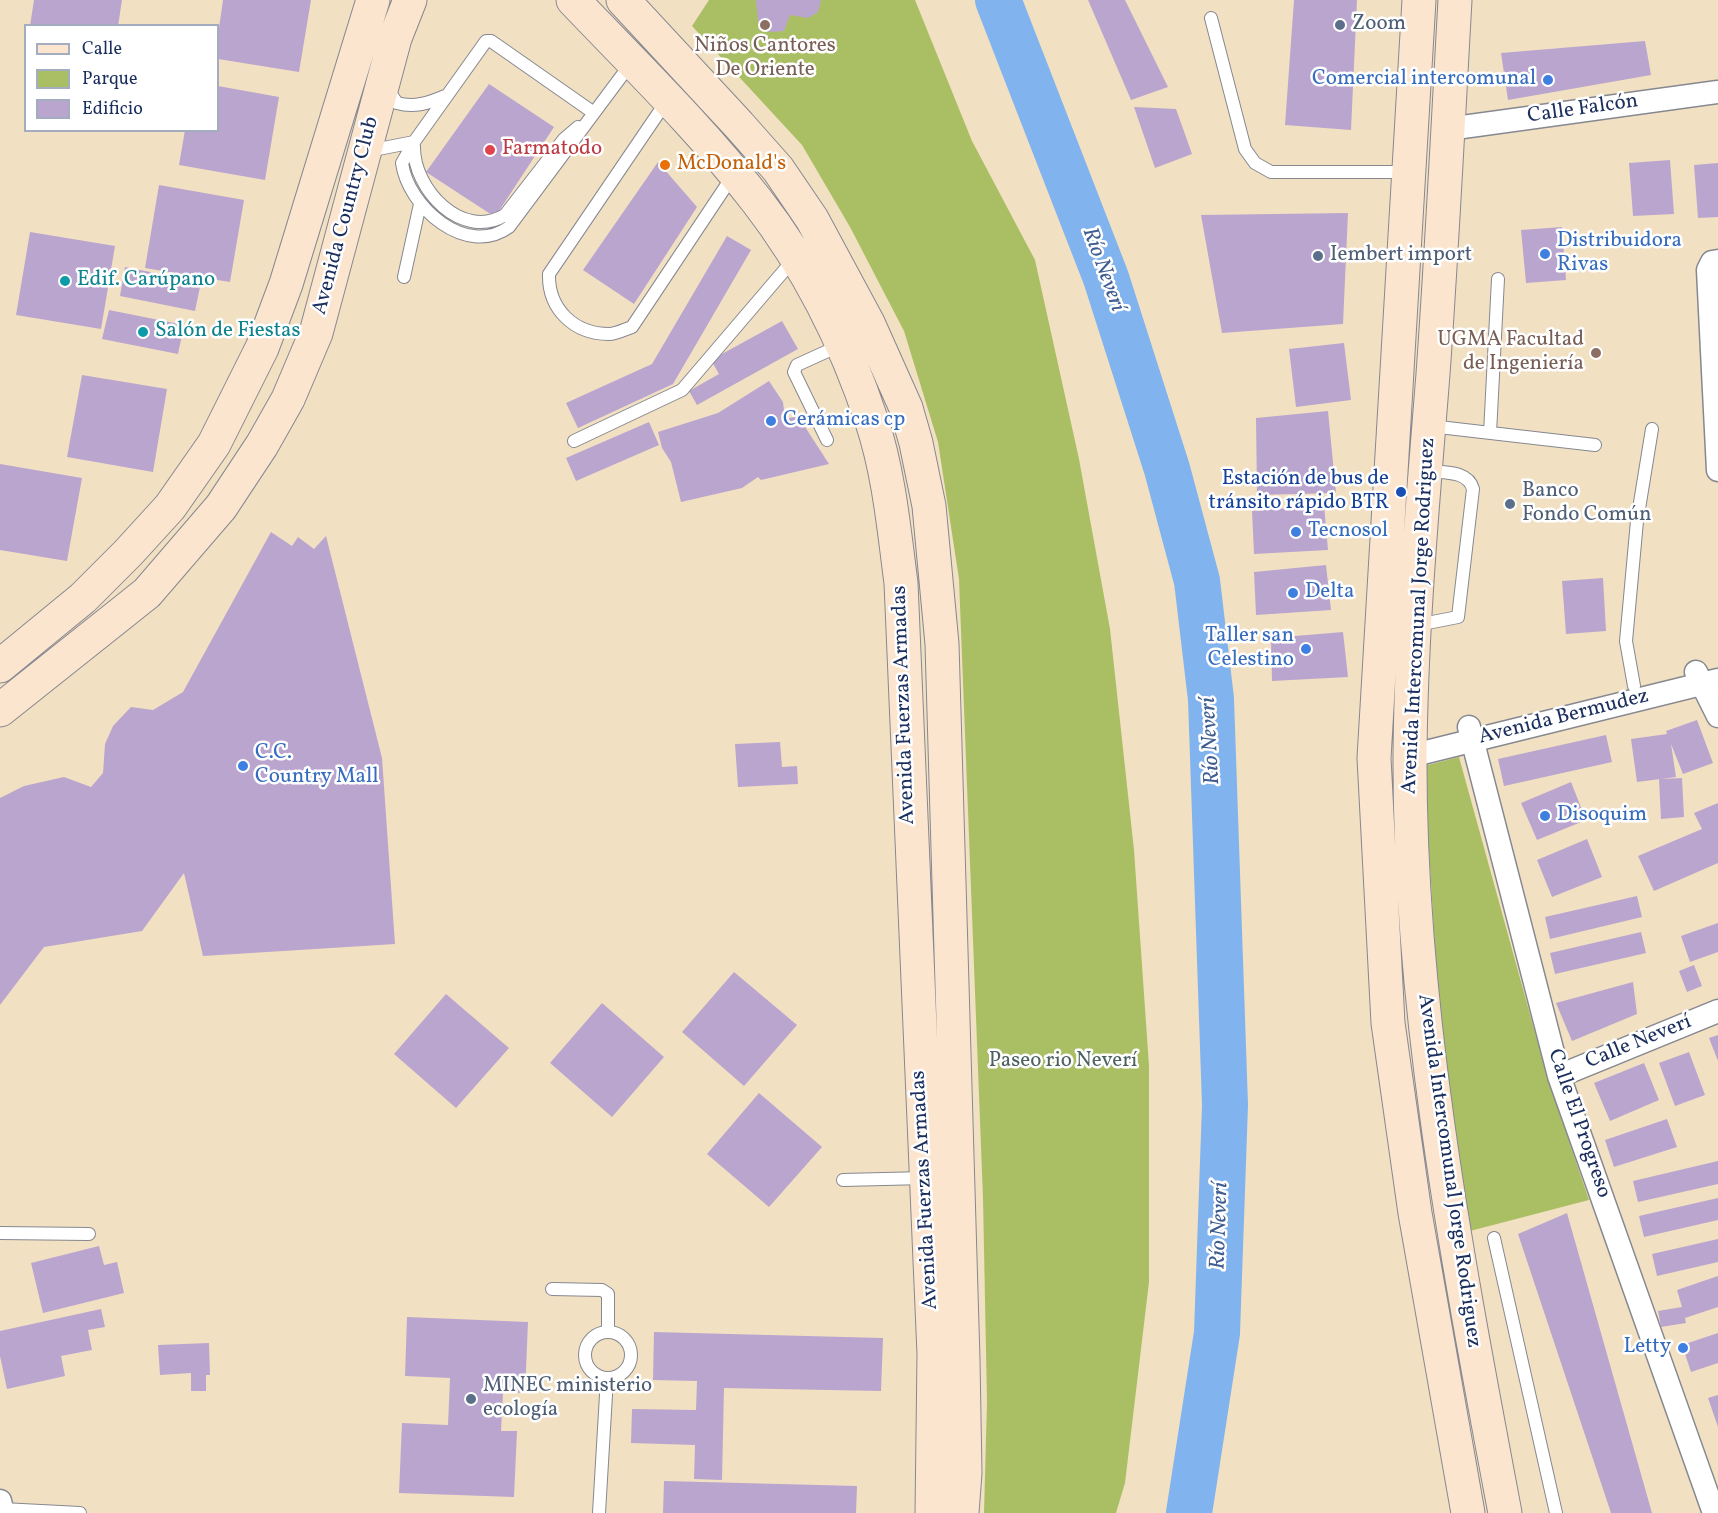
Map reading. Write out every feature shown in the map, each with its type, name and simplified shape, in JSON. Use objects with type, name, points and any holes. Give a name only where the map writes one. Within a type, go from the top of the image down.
[{"type":"street","name":"Avenida Country Club","points":[[0,666],[83,598],[128,553],[170,507],[214,444],[262,348],[286,284],[373,0]]},
{"type":"street","name":"Avenida Country Club","points":[[0,710],[147,593],[221,507],[262,445],[288,399],[316,333],[394,38],[410,0]]},
{"type":"street","name":"Avenida Fuerzas Armadas","points":[[573,0],[669,98],[758,202],[807,275],[842,344],[873,423],[892,509],[901,583],[934,1354],[932,1513]]},
{"type":"street","name":"Avenida Fuerzas Armadas","points":[[623,0],[739,124],[778,169],[806,211],[868,323],[906,408],[916,443],[934,547],[942,644],[963,1360],[965,1473],[962,1513]]},
{"type":"street","name":"Avenida Intercomunal Jorge Rodriguez","points":[[1419,0],[1374,758],[1388,1023],[1401,1125],[1434,1332],[1468,1513]]},
{"type":"street","name":"Avenida Intercomunal Jorge Rodriguez","points":[[1455,0],[1415,625],[1410,749],[1418,940],[1427,1044],[1467,1308],[1505,1513]]},
{"type":"street","name":"Calle Falcón","points":[[1448,129],[1718,92]]},
{"type":"street","points":[[1718,261],[1712,262],[1708,270],[1715,371],[1718,470]]},
{"type":"street","points":[[1709,675],[1718,716]]},
{"type":"street","name":"Avenida Bermudez","points":[[1471,734],[1634,686],[1709,675]]},
{"type":"street","name":"Avenida Bermudez","points":[[1410,749],[1709,675]]},
{"type":"street","name":"Calle El Progreso","points":[[1471,734],[1559,1076],[1715,1511]]},
{"type":"street","name":"Calle Neverí","points":[[1559,1076],[1718,1011]]},
{"type":"lane","points":[[1211,18],[1245,149],[1255,163],[1271,172],[1409,172]]},
{"type":"lane","points":[[594,113],[491,41],[483,44],[414,142],[402,163],[406,182],[420,204],[453,230],[479,236],[499,233],[509,227],[633,61]]},
{"type":"lane","points":[[385,72],[387,87],[397,103],[406,106],[422,104],[446,96]]},
{"type":"lane","points":[[669,98],[549,274],[548,292],[562,315],[587,330],[595,332],[611,334],[632,327],[734,174]]},
{"type":"lane","points":[[414,142],[413,162],[419,177],[433,198],[442,206],[468,219],[482,223],[494,222],[505,215],[564,139],[594,113]]},
{"type":"lane","points":[[364,152],[414,142]]},
{"type":"lane","points":[[404,277],[420,204]]},
{"type":"lane","points":[[574,441],[682,390],[795,258]]},
{"type":"lane","points":[[1490,433],[1498,279]]},
{"type":"lane","points":[[827,440],[794,372],[797,365],[842,344]]},
{"type":"lane","points":[[1429,426],[1595,445]]},
{"type":"lane","points":[[1634,686],[1626,641],[1637,521],[1652,429]]},
{"type":"lane","points":[[1415,625],[1458,617],[1473,489],[1471,482],[1464,476],[1425,471]]},
{"type":"lane","points":[[843,1180],[925,1178]]},
{"type":"lane","points":[[0,1233],[89,1234]]},
{"type":"lane","points":[[1494,1238],[1556,1513]]},
{"type":"lane","points":[[552,1288],[602,1290],[608,1294],[608,1332]]},
{"type":"lane","points":[[608,1332],[616,1333],[627,1342],[631,1356],[626,1370],[621,1375],[607,1378],[590,1370],[585,1351],[596,1335],[608,1332]]},
{"type":"lane","points":[[598,1513],[607,1378]]},
{"type":"lane","points":[[1,1508],[80,1513]]},
{"type":"green space","name":"Paseo rio Neverí","points":[[709,0],[915,0],[972,141],[1035,260],[1079,459],[1110,629],[1134,850],[1149,1066],[1149,1282],[1125,1483],[1116,1513],[984,1513],[987,1402],[983,1198],[959,579],[938,442],[904,331],[850,227],[802,145],[692,26]]},
{"type":"green space","points":[[1459,757],[1547,1076],[1589,1200],[1470,1231],[1440,1032],[1424,766]]},
{"type":"building","points":[[34,0],[122,0],[118,24],[30,24]]},
{"type":"building","points":[[223,0],[311,0],[299,72],[219,59],[219,28]]},
{"type":"building","name":"Niños Cantores De Oriente","points":[[756,0],[821,0],[818,12],[808,18],[790,15],[784,31],[772,32],[759,30]]},
{"type":"building","points":[[1088,0],[1125,0],[1168,87],[1131,100]]},
{"type":"building","points":[[1294,0],[1357,0],[1351,130],[1285,125]]},
{"type":"building","points":[[1645,41],[1651,75],[1508,100],[1501,53]]},
{"type":"building","name":"Farmatodo","points":[[489,84],[554,127],[495,217],[426,172]]},
{"type":"building","points":[[219,86],[279,97],[265,180],[179,165],[185,132],[219,132]]},
{"type":"building","points":[[1134,107],[1176,109],[1192,154],[1155,168]]},
{"type":"building","points":[[1670,160],[1674,214],[1633,216],[1629,163]]},
{"type":"building","points":[[658,162],[697,207],[634,304],[583,270]]},
{"type":"building","points":[[1718,163],[1718,217],[1698,218],[1694,165]]},
{"type":"building","points":[[159,185],[244,200],[230,282],[145,268]]},
{"type":"building","points":[[1348,213],[1343,324],[1222,333],[1201,215]]},
{"type":"building","points":[[1562,227],[1566,280],[1526,283],[1521,230]]},
{"type":"building","name":"Edif. Carúpano","points":[[30,232],[115,246],[101,329],[16,315]]},
{"type":"building","points":[[727,236],[751,250],[673,384],[578,428],[566,403],[652,364]]},
{"type":"building","name":"Salón de Fiestas","points":[[125,267],[201,282],[195,311],[120,296]]},
{"type":"building","name":"Salón de Fiestas","points":[[109,310],[184,325],[178,354],[102,339]]},
{"type":"building","points":[[782,321],[798,349],[697,405],[689,391],[719,374],[711,360]]},
{"type":"building","points":[[1344,343],[1351,400],[1296,407],[1289,349]]},
{"type":"building","points":[[82,375],[167,389],[153,472],[67,457]]},
{"type":"building","points":[[769,381],[783,402],[785,419],[798,416],[829,464],[761,480],[758,477],[742,488],[681,502],[671,462],[662,448],[658,432],[718,413]]},
{"type":"building","points":[[1328,411],[1336,493],[1257,495],[1256,418]]},
{"type":"building","points":[[649,422],[659,445],[576,481],[566,458]]},
{"type":"building","points":[[0,464],[82,478],[67,561],[0,550]]},
{"type":"building","points":[[1324,505],[1328,550],[1254,554],[1252,511]]},
{"type":"building","name":"C.C. Country Mall","points":[[271,532],[292,546],[298,537],[314,549],[326,536],[382,758],[395,944],[203,956],[184,873],[142,931],[44,947],[0,1005],[0,798],[24,786],[64,777],[91,787],[103,773],[105,744],[113,726],[131,707],[153,710],[183,692]]},
{"type":"building","points":[[1326,565],[1331,610],[1256,615],[1254,572]]},
{"type":"building","points":[[1603,578],[1606,631],[1566,634],[1562,581]]},
{"type":"building","points":[[1343,632],[1348,677],[1272,681],[1271,638]]},
{"type":"building","points":[[1697,720],[1713,763],[1683,774],[1671,744],[1676,777],[1637,782],[1631,739],[1667,734],[1666,731]]},
{"type":"building","points":[[1606,735],[1612,762],[1504,786],[1498,759]]},
{"type":"building","points":[[780,742],[782,767],[797,766],[798,784],[738,787],[735,744]]},
{"type":"building","points":[[1682,778],[1684,817],[1661,819],[1659,779]]},
{"type":"building","points":[[1571,782],[1586,820],[1537,840],[1521,803]]},
{"type":"building","points":[[1718,803],[1718,863],[1654,891],[1638,856],[1702,829],[1694,813]]},
{"type":"building","points":[[1587,839],[1602,877],[1552,897],[1537,860]]},
{"type":"building","points":[[1637,896],[1642,917],[1550,939],[1545,917]]},
{"type":"building","points":[[1718,923],[1718,952],[1690,962],[1681,936]]},
{"type":"building","points":[[1641,932],[1646,953],[1555,974],[1550,953]]},
{"type":"building","points":[[1694,965],[1702,986],[1687,992],[1679,971]]},
{"type":"building","points":[[734,972],[797,1025],[744,1086],[682,1032]]},
{"type":"building","points":[[1633,982],[1637,1014],[1572,1041],[1556,1003]]},
{"type":"building","points":[[446,994],[509,1048],[456,1108],[394,1054]]},
{"type":"building","points":[[602,1003],[664,1057],[612,1117],[550,1063]]},
{"type":"building","points":[[1718,1035],[1718,1061],[1709,1038]]},
{"type":"building","points":[[1689,1052],[1705,1095],[1675,1106],[1659,1063]]},
{"type":"building","points":[[1644,1063],[1659,1100],[1610,1121],[1594,1083]]},
{"type":"building","points":[[759,1093],[822,1147],[769,1207],[707,1154]]},
{"type":"building","points":[[1667,1119],[1677,1147],[1614,1167],[1605,1140]]},
{"type":"building","points":[[1718,1161],[1718,1184],[1638,1202],[1633,1181]]},
{"type":"building","points":[[1718,1198],[1718,1220],[1644,1237],[1639,1216]]},
{"type":"building","points":[[1567,1213],[1652,1513],[1611,1513],[1518,1234]]},
{"type":"building","points":[[1718,1239],[1718,1262],[1657,1276],[1652,1254]]},
{"type":"building","points":[[99,1246],[104,1265],[117,1262],[124,1293],[43,1313],[31,1263]]},
{"type":"building","points":[[1718,1276],[1718,1307],[1685,1318],[1686,1323],[1661,1327],[1658,1311],[1682,1307],[1677,1290]]},
{"type":"building","points":[[101,1309],[105,1327],[88,1330],[92,1350],[61,1356],[65,1376],[7,1389],[0,1356],[0,1331]]},
{"type":"building","points":[[407,1317],[528,1322],[525,1393],[503,1392],[501,1431],[517,1431],[514,1497],[399,1493],[402,1423],[448,1425],[450,1378],[405,1376]]},
{"type":"building","points":[[654,1332],[883,1338],[881,1391],[724,1388],[722,1480],[694,1479],[695,1445],[631,1443],[632,1409],[696,1410],[697,1381],[653,1380]]},
{"type":"building","points":[[1718,1333],[1718,1363],[1691,1372],[1682,1345]]},
{"type":"building","points":[[209,1343],[210,1375],[206,1375],[206,1391],[191,1391],[191,1373],[160,1375],[158,1345]]},
{"type":"building","points":[[1718,1395],[1718,1427],[1708,1398]]},
{"type":"building","points":[[664,1481],[857,1486],[856,1513],[663,1513]]},
{"type":"waterway","name":"Río Neverí","points":[[998,0],[1106,278],[1167,469],[1197,581],[1211,699],[1225,1105],[1217,1333],[1189,1513]]},
{"type":"place","name":"Niños Cantores De Oriente","points":[[765,25]]},
{"type":"place","name":"Zoom","points":[[1340,25]]},
{"type":"place","name":"Comercial intercomunal","points":[[1548,80]]},
{"type":"place","name":"Farmatodo","points":[[490,150]]},
{"type":"place","name":"McDonald's","points":[[665,165]]},
{"type":"place","name":"Distribuidora Rivas","points":[[1545,254]]},
{"type":"place","name":"Iembert import","points":[[1318,256]]},
{"type":"place","name":"Edif. Carúpano","points":[[65,281]]},
{"type":"place","name":"Salón de Fiestas","points":[[143,332]]},
{"type":"place","name":"UGMA Facultad de Ingeniería","points":[[1596,353]]},
{"type":"place","name":"Cerámicas cp","points":[[771,421]]},
{"type":"place","name":"Estación de bus de tránsito rápido BTR","points":[[1401,492]]},
{"type":"place","name":"Banco Fondo Común","points":[[1510,504]]},
{"type":"place","name":"Tecnosol","points":[[1296,532]]},
{"type":"place","name":"Delta","points":[[1293,593]]},
{"type":"place","name":"Taller san Celestino","points":[[1306,649]]},
{"type":"place","name":"C.C. Country Mall","points":[[243,766]]},
{"type":"place","name":"Disoquim","points":[[1545,816]]},
{"type":"place","name":"Letty","points":[[1683,1348]]},
{"type":"place","name":"MINEC ministerio ecología","points":[[471,1399]]}]
